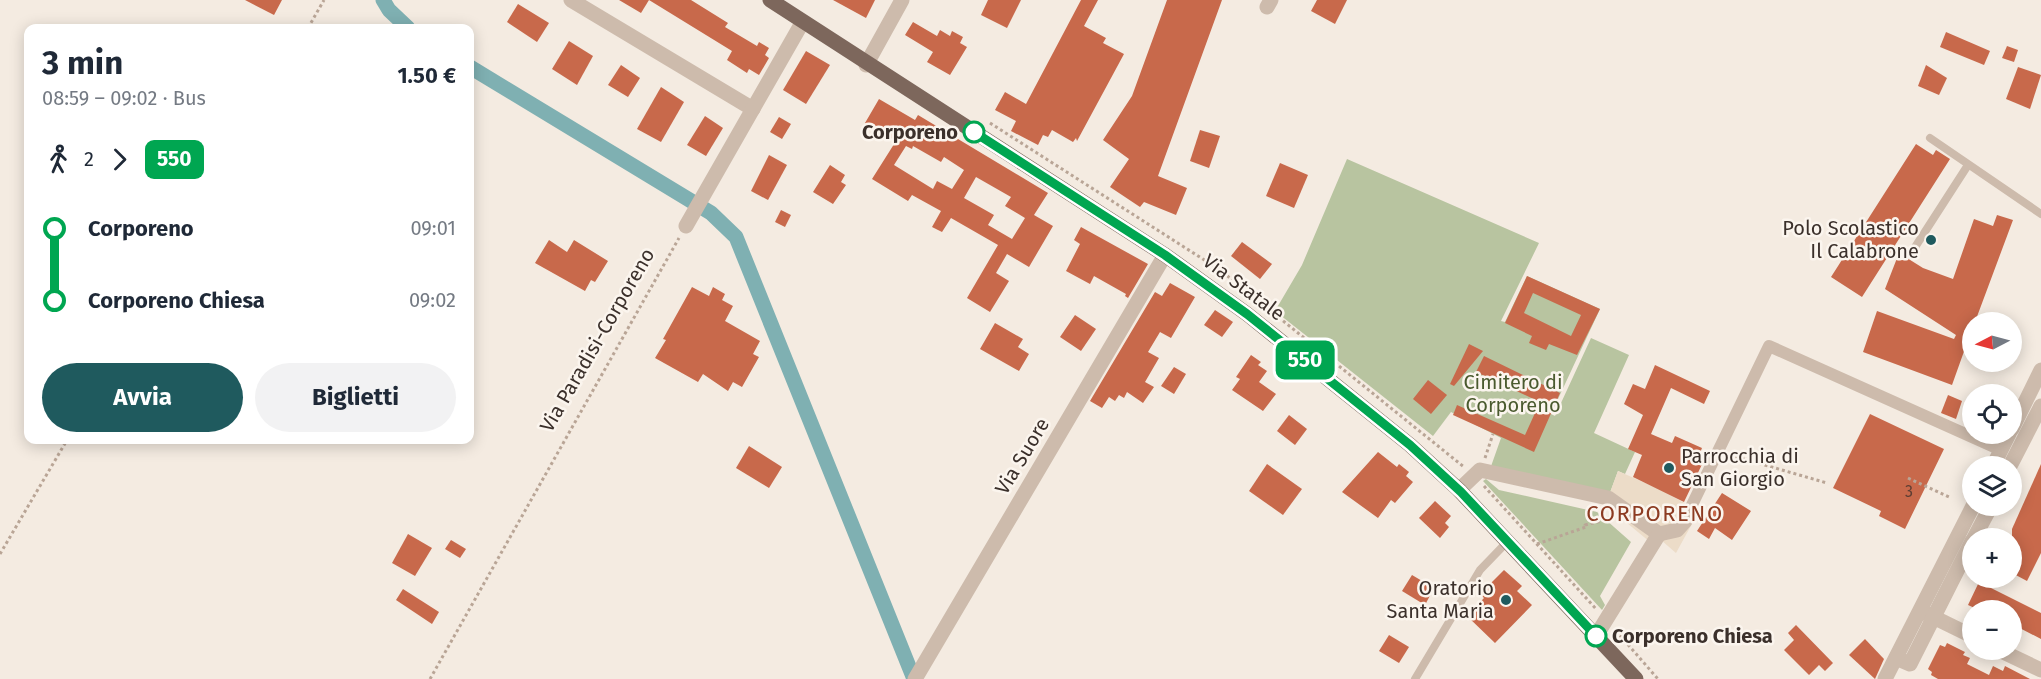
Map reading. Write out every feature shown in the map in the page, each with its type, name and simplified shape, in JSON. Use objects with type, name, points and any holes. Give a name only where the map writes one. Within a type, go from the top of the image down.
[{"type":"main road","name":"Via Statale","points":[[770,0],[802,23],[1165,255],[1247,314],[1410,445],[1459,490],[1636,679]]},
{"type":"street","points":[[571,0],[753,109]]},
{"type":"street","points":[[866,64],[902,0]]},
{"type":"street","points":[[686,226],[802,23]]},
{"type":"street","name":"Via Suore","points":[[915,679],[1165,255]]},
{"type":"street","points":[[1596,636],[1659,534],[1677,530],[1688,514],[1769,346],[2001,450]]},
{"type":"street","points":[[2022,410],[2040,375]]},
{"type":"street","points":[[2015,456],[2041,406]]},
{"type":"street","points":[[1998,456],[2004,444]]},
{"type":"street","points":[[1459,490],[1480,470],[1608,498],[1659,534]]},
{"type":"street","points":[[1885,679],[1968,516]]},
{"type":"street","points":[[1896,658],[1910,664],[1962,562]]},
{"type":"street","points":[[1920,610],[1962,631]]},
{"type":"street","points":[[2020,660],[2041,670]]},
{"type":"lane","points":[[1930,138],[1956,153],[1956,157],[2041,214]]},
{"type":"lane","points":[[1910,255],[1968,165]]},
{"type":"lane","points":[[1415,679],[1480,570],[1508,541]]},
{"type":"path","points":[[310,24],[324,0]]},
{"type":"path","name":"Via Paradisi-Corporeno","points":[[430,679],[686,226]]},
{"type":"path","points":[[1480,470],[1493,434]]},
{"type":"path","points":[[0,554],[65,444]]},
{"type":"path","points":[[1721,453],[1827,483]]},
{"type":"path","points":[[1908,478],[1950,498]]},
{"type":"path","points":[[1536,544],[1586,527],[1585,525],[1606,520],[1621,507]]},
{"type":"green space","name":"Cimitero di Corporeno","points":[[1347,159],[1539,243],[1501,321],[1505,322],[1527,276],[1600,309],[1551,414],[1555,416],[1591,338],[1629,355],[1594,433],[1635,452],[1625,474],[1618,471],[1608,498],[1489,472],[1501,438],[1451,412],[1433,436],[1275,311],[1302,265]]},
{"type":"green space","points":[[1486,479],[1499,490],[1597,512],[1631,542],[1600,596],[1605,605],[1602,610],[1483,481]]},
{"type":"shaded area","points":[[1618,471],[1659,489],[1699,511],[1676,553],[1661,540],[1656,547],[1603,503],[1608,498]]},
{"type":"building","points":[[245,0],[282,0],[274,15]]},
{"type":"building","points":[[619,0],[649,0],[641,13]]},
{"type":"building","points":[[649,0],[691,0],[728,23],[725,27],[757,46],[759,42],[769,48],[765,55],[769,58],[759,75],[749,69],[747,73],[727,60],[732,51]]},
{"type":"building","points":[[833,0],[875,0],[866,18]]},
{"type":"building","points":[[988,0],[1021,0],[1007,28],[981,15]]},
{"type":"building","points":[[1081,0],[1098,0],[1084,26],[1106,38],[1103,43],[1124,54],[1077,141],[1076,138],[1073,142],[1052,130],[1048,137],[1043,135],[1038,145],[1011,131],[1016,121],[995,110],[1005,92],[1026,104]]},
{"type":"building","points":[[1167,0],[1222,0],[1158,176],[1187,188],[1176,215],[1144,202],[1140,207],[1110,187],[1129,159],[1103,140],[1132,96]]},
{"type":"building","points":[[1317,0],[1347,0],[1335,24],[1311,11]]},
{"type":"building","points":[[518,4],[549,23],[537,42],[507,22]]},
{"type":"building","points":[[913,22],[937,36],[940,30],[950,36],[952,31],[963,37],[960,43],[967,47],[950,75],[927,62],[933,52],[905,35]]},
{"type":"building","points":[[1946,32],[1990,51],[1984,65],[1940,47]]},
{"type":"building","points":[[569,41],[593,56],[577,85],[552,69]]},
{"type":"building","points":[[2007,46],[2018,50],[2014,62],[2002,58]]},
{"type":"building","points":[[806,51],[830,65],[806,104],[783,90]]},
{"type":"building","points":[[621,65],[640,78],[628,97],[608,85]]},
{"type":"building","points":[[1926,65],[1947,78],[1939,95],[1918,86]]},
{"type":"building","points":[[2018,67],[2041,75],[2030,109],[2006,99]]},
{"type":"building","points":[[661,87],[684,102],[661,142],[637,129]]},
{"type":"building","points":[[879,99],[915,120],[918,115],[1048,193],[1034,215],[1053,226],[1029,267],[1007,254],[996,273],[1009,281],[990,312],[967,298],[998,245],[951,218],[942,232],[932,227],[941,211],[912,195],[908,201],[872,179],[896,141],[865,123]],"holes":[[[906,146],[912,149],[913,146],[941,162],[944,157],[964,170],[952,189],[937,181],[933,189],[894,165]],[[976,177],[1011,197],[1005,206],[1025,218],[1012,239],[988,225],[994,215],[964,198]]]},
{"type":"building","points":[[705,116],[723,128],[706,156],[687,145]]},
{"type":"building","points":[[779,117],[791,124],[782,139],[770,132]]},
{"type":"building","points":[[1200,130],[1220,136],[1209,168],[1190,161]]},
{"type":"building","points":[[1916,144],[1933,155],[1936,150],[1950,159],[1862,297],[1831,277]]},
{"type":"building","points":[[769,155],[787,165],[768,200],[751,191]]},
{"type":"building","points":[[1280,163],[1308,175],[1294,208],[1266,196]]},
{"type":"building","points":[[830,165],[845,175],[841,182],[846,185],[833,204],[813,192]]},
{"type":"building","points":[[781,210],[791,215],[785,227],[775,222]]},
{"type":"building","points":[[1997,215],[2013,220],[1979,312],[1962,312],[1962,357],[1952,385],[1863,352],[1877,311],[1954,339],[1956,335],[1885,289],[1899,253],[1923,268],[1953,279],[1974,219],[1993,226]]},
{"type":"building","points":[[1081,227],[1148,264],[1128,298],[1126,294],[1094,276],[1090,284],[1066,271],[1080,244],[1074,240]]},
{"type":"building","points":[[549,240],[567,252],[574,240],[608,261],[595,282],[591,280],[585,291],[535,263]]},
{"type":"building","points":[[1242,242],[1272,264],[1260,279],[1231,256]]},
{"type":"building","points":[[1527,276],[1600,309],[1577,355],[1549,344],[1546,350],[1529,343],[1532,336],[1505,323]],"holes":[[[1533,293],[1581,315],[1571,336],[1524,313]]]},
{"type":"building","points":[[1170,283],[1195,297],[1171,338],[1160,332],[1148,352],[1159,358],[1145,382],[1154,387],[1143,403],[1127,392],[1124,398],[1119,395],[1115,401],[1109,397],[1102,408],[1090,401],[1155,292],[1162,296]]},
{"type":"building","points":[[692,287],[709,296],[713,287],[725,294],[722,300],[733,306],[725,321],[760,341],[753,354],[759,357],[742,387],[733,382],[728,391],[703,374],[698,382],[655,358]]},
{"type":"building","points":[[1215,310],[1233,322],[1222,337],[1204,325]]},
{"type":"building","points":[[1075,315],[1096,329],[1081,351],[1060,337]]},
{"type":"building","points":[[995,323],[1023,339],[1018,347],[1029,354],[1019,371],[980,349]]},
{"type":"building","points":[[1469,344],[1483,351],[1454,386],[1450,384]]},
{"type":"building","points":[[1251,355],[1261,362],[1258,365],[1267,371],[1259,382],[1276,394],[1263,411],[1232,390],[1240,379],[1236,377]]},
{"type":"building","points":[[1484,356],[1560,393],[1534,452],[1453,415],[1457,405],[1525,435],[1540,402],[1476,372]]},
{"type":"building","points":[[1655,365],[1710,391],[1704,404],[1671,388],[1651,434],[1672,443],[1675,436],[1702,448],[1700,453],[1706,456],[1684,502],[1633,477],[1642,455],[1628,449],[1643,415],[1624,404],[1633,384],[1645,389]]},
{"type":"building","points":[[1174,367],[1186,374],[1174,394],[1161,386]]},
{"type":"building","points":[[1428,380],[1447,395],[1431,414],[1413,399]]},
{"type":"building","points":[[1948,395],[1962,401],[1956,419],[1941,413]]},
{"type":"building","points":[[1870,414],[1944,449],[1905,529],[1879,516],[1881,511],[1833,488]]},
{"type":"building","points":[[1289,415],[1307,429],[1295,445],[1277,431]]},
{"type":"building","points":[[749,446],[782,467],[769,488],[736,468]]},
{"type":"building","points":[[1378,452],[1397,467],[1399,464],[1409,472],[1406,476],[1413,482],[1395,503],[1391,500],[1378,518],[1342,492]]},
{"type":"building","points":[[1267,464],[1302,489],[1283,515],[1249,491]]},
{"type":"building","points":[[2041,464],[2041,553],[2027,581],[2022,578],[2022,528],[2012,528],[2018,516],[2022,516],[2022,507]]},
{"type":"building","points":[[1722,493],[1751,511],[1732,540],[1715,528],[1709,539],[1697,531]]},
{"type":"building","points":[[1435,501],[1451,516],[1445,523],[1449,527],[1440,538],[1419,518]]},
{"type":"building","points":[[408,534],[432,548],[415,576],[392,563]]},
{"type":"building","points":[[451,540],[466,549],[460,558],[445,549]]},
{"type":"building","points":[[1504,570],[1522,586],[1517,591],[1532,605],[1495,643],[1467,616],[1484,598],[1480,594]]},
{"type":"building","points":[[1412,575],[1434,588],[1425,605],[1402,591]]},
{"type":"building","points":[[1976,588],[1991,588],[2015,600],[1970,600]]},
{"type":"building","points":[[403,589],[439,612],[432,624],[396,600]]},
{"type":"building","points":[[2022,604],[2041,613],[2041,639],[2022,629]]},
{"type":"building","points":[[1796,625],[1833,663],[1825,671],[1819,665],[1809,675],[1784,650],[1794,640],[1788,633]]},
{"type":"building","points":[[1389,635],[1409,647],[1399,663],[1379,651]]},
{"type":"building","points":[[1865,639],[1884,659],[1875,679],[1849,655]]},
{"type":"building","points":[[1947,643],[1962,650],[1962,660],[1969,660],[1967,664],[1989,675],[1993,666],[2003,671],[2005,666],[2030,679],[1938,679],[1931,675],[1932,672],[1928,669],[1940,645],[1945,647]]},
{"type":"waterway","points":[[383,0],[389,10],[404,24]]},
{"type":"waterway","points":[[474,69],[711,213],[736,237],[914,679]]},
{"type":"bus line","name":"550","points":[[974,132],[1165,255],[1247,314],[1410,445],[1461,492],[1596,636]]},
{"type":"place","name":"Corporeno","points":[[974,132]]},
{"type":"place","name":"Polo Scolastico Il Calabrone","points":[[1931,240]]},
{"type":"place","name":"Parrocchia di San Giorgio","points":[[1669,468]]},
{"type":"place","name":"Oratorio Santa Maria","points":[[1506,600]]},
{"type":"place","name":"Corporeno Chiesa","points":[[1596,636]]},
{"type":"district","name":"CORPORENO","points":[[1655,513]]}]
